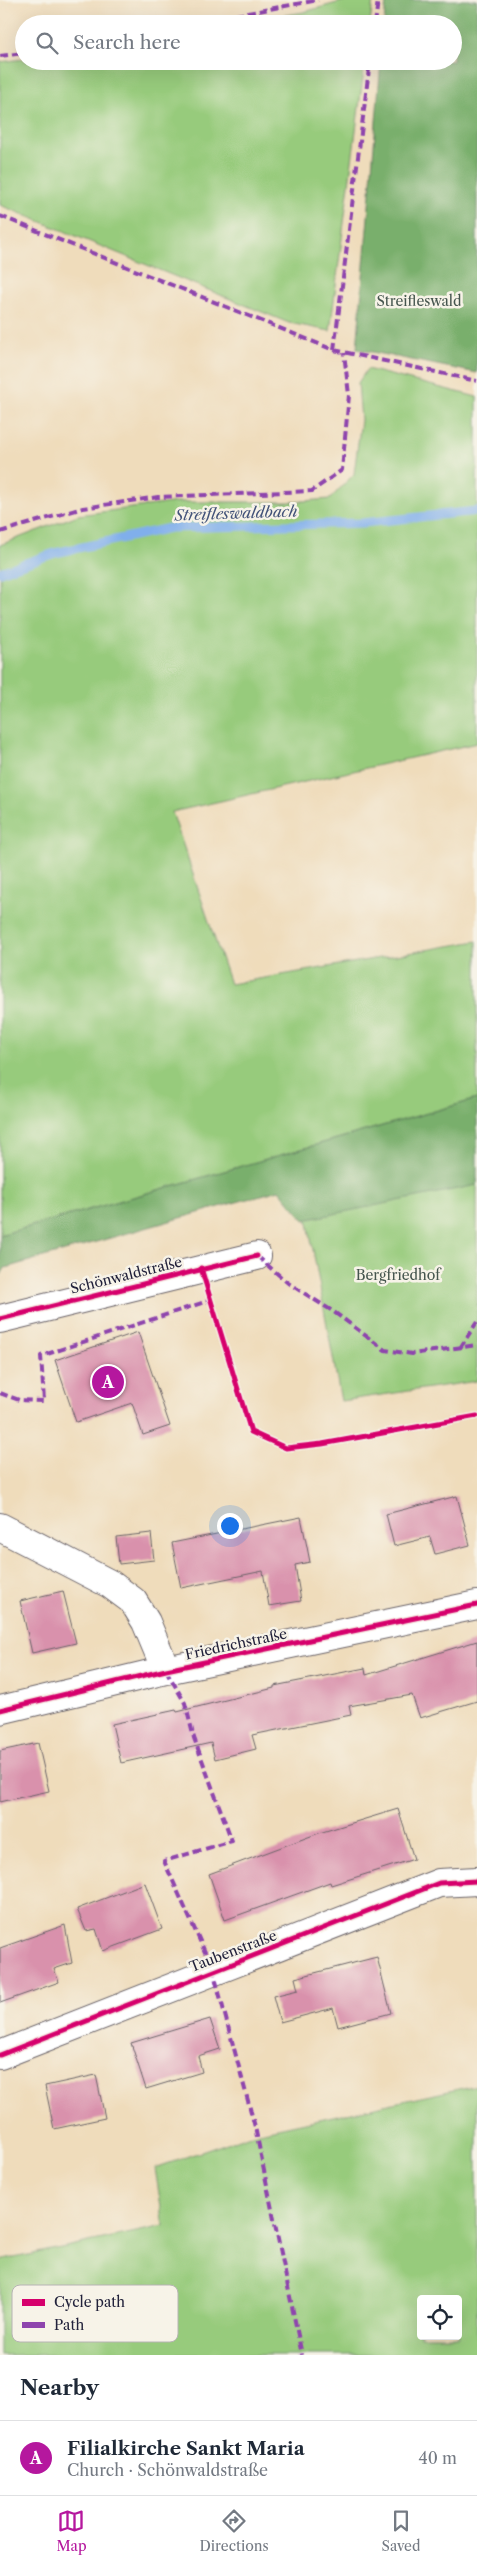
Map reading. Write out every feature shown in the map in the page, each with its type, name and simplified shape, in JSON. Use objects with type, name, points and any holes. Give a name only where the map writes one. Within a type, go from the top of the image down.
[{"type":"street","name":"Schönwaldstraße","points":[[0,1319],[257,1256]]},
{"type":"street","points":[[0,1527],[110,1584],[133,1601],[146,1622],[166,1670]]},
{"type":"street","name":"Friedrichstraße","points":[[0,1710],[166,1670],[477,1605]]},
{"type":"street","name":"Taubenstraße","points":[[0,2055],[439,1883],[477,1881]]},
{"type":"green space","points":[[348,0],[373,0],[371,15],[286,15]]},
{"type":"green space","name":"Streifleswald","points":[[386,0],[477,0],[477,373],[357,349],[380,70],[462,70],[462,15],[385,15]]},
{"type":"green space","points":[[15,60],[15,70],[364,70],[330,331],[289,323],[0,205],[0,62]]},
{"type":"green space","points":[[367,369],[477,397],[477,743],[172,812],[230,984],[477,941],[477,1099],[0,1235],[0,545],[78,515],[178,502],[290,502],[330,499],[354,474],[361,420],[358,383]]},
{"type":"green space","points":[[477,1099],[477,1185],[304,1220],[279,1190],[5,1268],[0,1277],[0,1235]]},
{"type":"green space","name":"Bergfriedhof","points":[[477,1179],[477,1381],[341,1401],[306,1212]]},
{"type":"green space","points":[[477,2085],[477,2355],[0,2355],[0,2261],[164,2226],[155,2168],[259,2132]]},
{"type":"building","points":[[138,1332],[170,1426],[143,1435],[132,1403],[76,1422],[55,1360]]},
{"type":"building","points":[[457,1496],[470,1545],[435,1554],[430,1537],[394,1546],[386,1514]]},
{"type":"building","points":[[301,1517],[310,1562],[295,1565],[301,1601],[269,1606],[263,1571],[181,1588],[172,1543]]},
{"type":"building","points":[[151,1533],[154,1560],[119,1564],[116,1537]]},
{"type":"building","points":[[63,1591],[76,1643],[32,1653],[20,1601]]},
{"type":"building","points":[[477,1641],[477,1701],[420,1718],[412,1695],[349,1706],[351,1715],[252,1735],[256,1749],[215,1759],[211,1743],[121,1763],[112,1724],[176,1710],[177,1712],[274,1688],[274,1686],[365,1668],[366,1675]]},
{"type":"building","points":[[38,1743],[49,1791],[0,1802],[0,1751]]},
{"type":"building","points":[[398,1809],[414,1859],[331,1885],[330,1882],[225,1920],[209,1874],[319,1833]]},
{"type":"building","points":[[145,1883],[162,1929],[103,1951],[96,1929],[86,1931],[77,1909]]},
{"type":"building","points":[[65,1925],[72,1963],[54,1969],[59,1982],[0,2003],[0,1948]]},
{"type":"building","points":[[377,1957],[391,2013],[338,2027],[333,2008],[280,2022],[273,1996],[298,1990],[295,1978]]},
{"type":"building","points":[[210,2019],[220,2049],[198,2056],[202,2072],[146,2089],[131,2043]]},
{"type":"building","points":[[96,2075],[105,2118],[54,2129],[45,2086]]},
{"type":"waterway","name":"Streifleswaldbach","points":[[0,572],[55,553],[170,528],[362,523],[477,511]]},
{"type":"marked path","points":[[237,15],[318,0]]},
{"type":"marked path","points":[[376,15],[378,0]]},
{"type":"marked path","points":[[0,56],[15,54]]},
{"type":"marked path","points":[[334,350],[369,70]]},
{"type":"marked path","points":[[0,216],[334,350],[477,381]]},
{"type":"marked path","points":[[0,532],[83,508],[158,497],[312,491],[342,470],[349,395],[344,353]]},
{"type":"marked path","points":[[257,1256],[288,1283],[334,1312],[385,1350],[412,1354],[477,1345]]},
{"type":"marked path","points":[[0,1393],[19,1400],[44,1401],[41,1356],[211,1300]]},
{"type":"marked path","points":[[460,1348],[477,1322]]},
{"type":"marked path","points":[[166,1670],[185,1703],[194,1738],[232,1841],[164,1861],[213,1970],[255,2127],[302,2355]]},
{"type":"cycle path","points":[[0,1319],[257,1256]]},
{"type":"cycle path","points":[[201,1268],[251,1432],[286,1448],[322,1444],[477,1416]]},
{"type":"cycle path","points":[[0,1710],[166,1670],[477,1605]]},
{"type":"cycle path","points":[[0,2055],[439,1883],[477,1881]]},
{"type":"place","name":"Filialkirche Sankt Maria","points":[[108,1382]]}]
